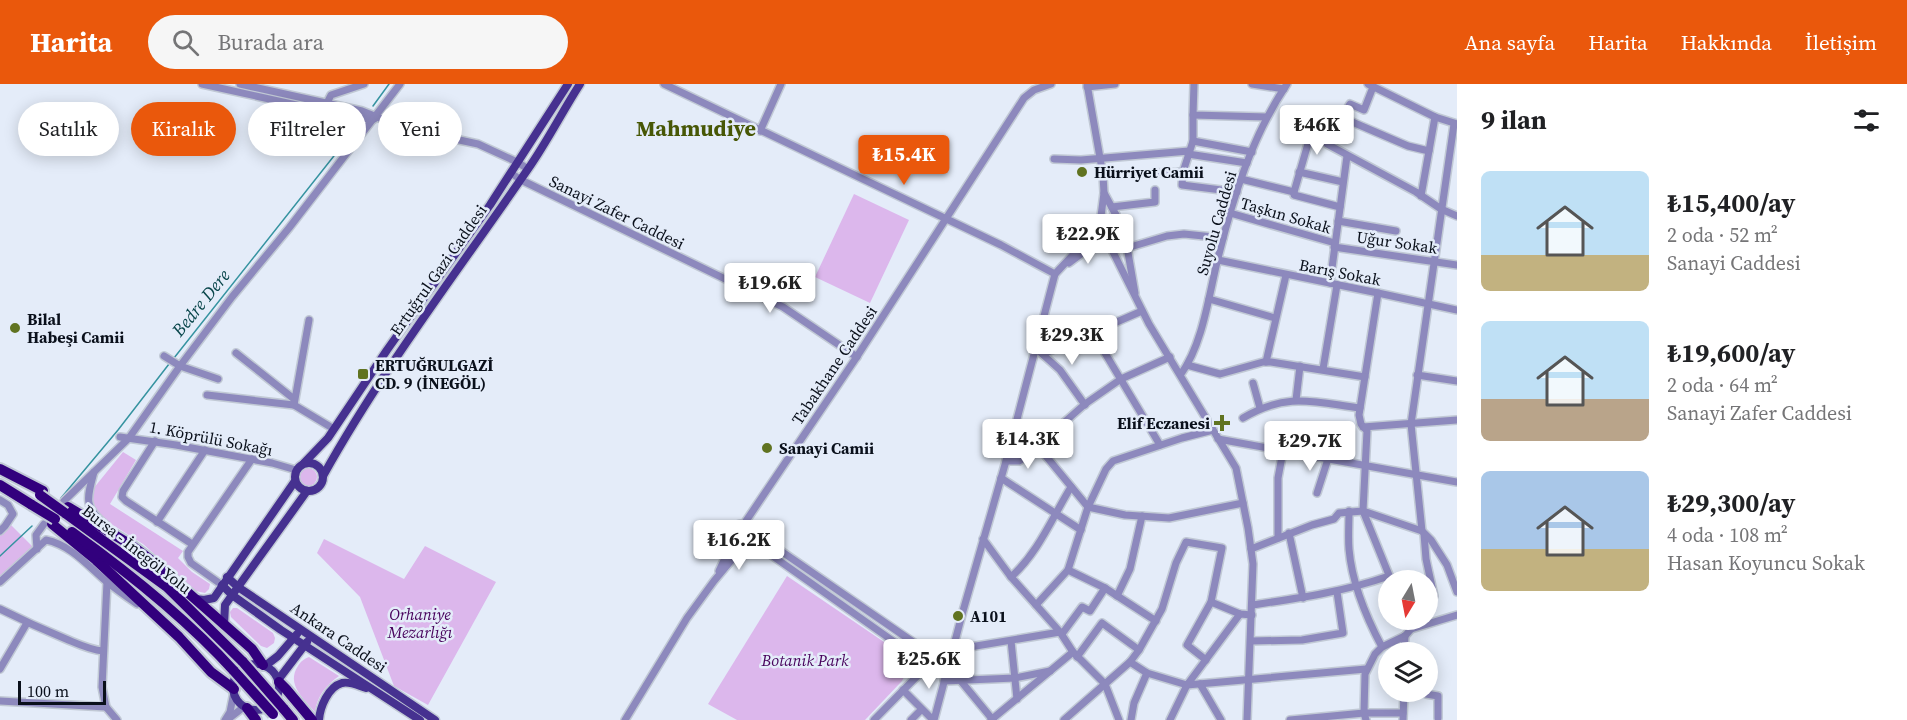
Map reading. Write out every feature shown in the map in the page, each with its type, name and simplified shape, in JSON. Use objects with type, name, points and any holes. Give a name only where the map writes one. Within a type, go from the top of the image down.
[{"type":"highway","name":"Bursa - İnegöl Yolu","points":[[0,469],[41,493],[58,515],[158,599],[278,714],[293,720]]},
{"type":"highway","name":"Bursa - İnegöl Yolu","points":[[0,484],[31,507],[58,515],[167,587],[243,662],[278,714]]},
{"type":"highway","points":[[0,490],[31,507]]},
{"type":"highway","points":[[58,515],[127,542],[152,561],[252,649],[264,665]]},
{"type":"highway","points":[[58,515],[96,560],[172,630],[211,672],[234,691]]},
{"type":"highway","points":[[278,681],[312,720]]},
{"type":"highway","points":[[246,707],[256,720]]},
{"type":"main road","name":"Ertuğrul Gazi Caddesi","points":[[304,463],[334,429],[511,173],[568,84]]},
{"type":"main road","name":"Ertuğrul Gazi Caddesi","points":[[323,476],[355,420],[414,329],[521,180],[550,137],[580,84]]},
{"type":"main road","points":[[196,599],[214,598],[295,481],[296,470],[304,463],[317,465],[323,476],[319,487],[307,491],[232,595],[224,610],[224,625]]},
{"type":"main road","points":[[295,481],[300,488],[307,491]]},
{"type":"main road","name":"Ankara Caddesi","points":[[225,581],[238,587],[435,720]]},
{"type":"main road","name":"Ankara Caddesi","points":[[225,581],[232,595],[294,638],[381,693],[407,716],[420,720]]},
{"type":"main road","points":[[264,665],[275,673],[278,681],[278,695],[268,706],[261,709],[246,707],[236,697],[234,691],[236,675],[247,665],[264,665],[278,656],[301,629]]},
{"type":"main road","points":[[278,681],[311,636]]},
{"type":"main road","points":[[319,720],[323,703],[336,686],[344,682],[381,693]]},
{"type":"street","points":[[202,84],[284,102]]},
{"type":"street","points":[[240,84],[322,102]]},
{"type":"street","points":[[328,102],[331,95],[364,84]]},
{"type":"street","points":[[37,549],[36,535],[58,515],[94,472],[129,438],[178,365],[339,165],[400,84]]},
{"type":"street","points":[[664,84],[1055,274]]},
{"type":"street","points":[[760,130],[781,84]]},
{"type":"street","name":"Tabakhane Caddesi","points":[[744,524],[857,357],[1024,98],[1034,90],[1050,84]]},
{"type":"street","points":[[1115,84],[1087,86],[1103,175],[1102,224],[1142,311],[1236,468],[1253,564],[1247,720]]},
{"type":"street","points":[[1194,84],[1193,141],[1183,171],[1182,185],[1237,192]]},
{"type":"street","points":[[1252,84],[1285,87]]},
{"type":"street","points":[[1428,570],[1411,424],[1430,304],[1441,209],[1456,124],[1435,117],[1370,85],[1364,110],[1350,104],[1327,144],[1441,209],[1457,216]]},
{"type":"street","name":"Suyolu Caddesi","points":[[1180,374],[1187,365],[1197,338],[1241,179],[1267,117],[1285,87]]},
{"type":"street","points":[[366,115],[478,144],[528,169]]},
{"type":"street","points":[[1193,115],[1267,117]]},
{"type":"street","points":[[366,117],[375,118]]},
{"type":"street","points":[[1421,196],[1435,117]]},
{"type":"street","points":[[1343,118],[1408,146],[1429,151]]},
{"type":"street","points":[[1294,192],[1314,123],[1333,133]]},
{"type":"street","points":[[1193,141],[1252,152]]},
{"type":"street","points":[[1054,159],[1081,160],[1188,153],[1247,163]]},
{"type":"street","points":[[1323,369],[1333,284],[1334,245],[1347,156]]},
{"type":"street","points":[[1103,175],[1183,171]]},
{"type":"street","points":[[1299,172],[1343,182]]},
{"type":"street","name":"Sanayi Zafer Caddesi","points":[[511,173],[521,180],[783,307],[857,357]]},
{"type":"street","points":[[1241,179],[1294,192],[1294,195],[1340,207]]},
{"type":"street","points":[[1112,207],[1155,202],[1155,190]]},
{"type":"street","points":[[1104,193],[1122,230],[1137,301]]},
{"type":"street","name":"Taşkın Sokak","points":[[1230,213],[1334,245]]},
{"type":"street","points":[[903,690],[933,720],[1017,421],[1055,274],[1102,224],[1116,215]]},
{"type":"street","points":[[1338,221],[1396,231]]},
{"type":"street","points":[[1055,274],[1106,236],[1122,230]]},
{"type":"street","points":[[1127,248],[1167,236],[1184,234],[1223,238]]},
{"type":"street","name":"Uğur Sokak","points":[[1334,245],[1457,265]]},
{"type":"street","name":"Barış Sokak","points":[[1218,260],[1457,310]]},
{"type":"street","points":[[1266,362],[1286,275]]},
{"type":"street","points":[[1378,292],[1360,408],[1361,424],[1367,431],[1363,511],[1387,570]]},
{"type":"street","points":[[1209,299],[1275,318]]},
{"type":"street","points":[[1043,354],[1142,311]]},
{"type":"street","points":[[294,402],[309,320]]},
{"type":"street","points":[[1093,333],[1160,445]]},
{"type":"street","points":[[1036,348],[1060,370],[1085,405]]},
{"type":"street","points":[[236,353],[294,402],[334,429]]},
{"type":"street","points":[[164,356],[178,365],[218,379]]},
{"type":"street","points":[[1006,461],[1019,461],[1085,405],[1121,379],[1170,357]]},
{"type":"street","points":[[1187,365],[1220,374],[1266,362],[1365,377]]},
{"type":"street","points":[[1296,400],[1300,366]]},
{"type":"street","points":[[1417,375],[1457,381]]},
{"type":"street","points":[[1253,383],[1260,408]]},
{"type":"street","points":[[207,395],[294,402]]},
{"type":"street","points":[[1243,418],[1260,408],[1284,401],[1296,400],[1360,408]]},
{"type":"street","points":[[1363,427],[1457,420]]},
{"type":"street","points":[[1017,421],[1088,507],[1125,515],[1161,518],[1183,516],[1243,503]]},
{"type":"street","points":[[1036,605],[1068,570],[1088,507],[1106,469],[1113,461],[1213,430]]},
{"type":"street","name":"1. Köprülü Sokağı","points":[[120,437],[205,450],[296,470]]},
{"type":"street","points":[[1218,439],[1457,482]]},
{"type":"street","points":[[155,441],[123,491],[122,497],[192,544]]},
{"type":"street","points":[[158,522],[205,450]]},
{"type":"street","points":[[1278,538],[1278,478],[1283,451]]},
{"type":"street","points":[[225,581],[191,563],[188,554],[192,544],[252,459]]},
{"type":"street","points":[[1317,493],[1328,459]]},
{"type":"street","points":[[94,472],[88,496],[92,512],[127,542]]},
{"type":"street","points":[[1001,478],[1081,530]]},
{"type":"street","points":[[1011,577],[1025,565],[1071,488]]},
{"type":"street","points":[[0,500],[8,505],[13,514],[0,531]]},
{"type":"street","points":[[1349,511],[1349,550],[1357,587],[1366,616],[1379,642]]},
{"type":"street","points":[[1251,549],[1289,533],[1334,519],[1339,513],[1363,511],[1423,532],[1447,565],[1457,592]]},
{"type":"street","points":[[1118,596],[1130,569],[1142,516]]},
{"type":"street","points":[[714,581],[727,554],[735,527],[744,524],[932,658]]},
{"type":"street","points":[[626,720],[687,618],[714,581],[748,542],[752,531]]},
{"type":"street","points":[[732,533],[735,542],[748,542],[910,652],[932,658],[948,666]]},
{"type":"street","points":[[1289,533],[1302,598]]},
{"type":"street","points":[[983,539],[1011,577],[1061,633],[1075,654],[1105,684],[1119,720]]},
{"type":"street","points":[[0,582],[46,540],[57,542],[172,630]]},
{"type":"street","points":[[1064,720],[1130,662],[1139,650],[1162,609],[1180,553],[1186,542],[1222,548],[1211,602],[1186,645],[1206,660]]},
{"type":"street","points":[[1068,570],[1105,588],[1156,621]]},
{"type":"street","points":[[1252,605],[1337,592],[1378,581]]},
{"type":"street","points":[[107,582],[102,687],[106,707],[117,720]]},
{"type":"street","points":[[952,650],[1061,633],[1082,607],[1090,611],[1105,588]]},
{"type":"street","points":[[1251,641],[1302,640],[1344,633],[1337,592]]},
{"type":"street","points":[[841,604],[847,597]]},
{"type":"street","points":[[1211,602],[1240,614],[1252,615]]},
{"type":"street","points":[[0,609],[94,651],[103,651]]},
{"type":"street","points":[[1170,720],[1187,684],[1240,614]]},
{"type":"street","points":[[1438,621],[1457,615]]},
{"type":"street","points":[[0,669],[27,623]]},
{"type":"street","points":[[960,680],[992,720],[1050,671],[1075,654],[1102,623],[1139,650]]},
{"type":"street","points":[[1392,642],[1405,636],[1410,630]]},
{"type":"street","points":[[1405,636],[1405,642]]},
{"type":"street","points":[[1011,641],[1017,699]]},
{"type":"street","points":[[1365,717],[1365,674],[1378,651]]},
{"type":"street","points":[[874,720],[932,658]]},
{"type":"street","points":[[1130,662],[1147,674],[1187,684],[1366,669]]},
{"type":"street","points":[[944,681],[1015,678],[1050,671]]},
{"type":"street","points":[[1131,720],[1134,703],[1147,674]]},
{"type":"street","points":[[1200,684],[1221,720]]},
{"type":"street","points":[[226,720],[234,691]]},
{"type":"street","points":[[0,701],[106,707]]},
{"type":"street","points":[[1438,702],[1438,718]]},
{"type":"street","points":[[226,720],[246,707]]},
{"type":"street","points":[[911,720],[921,710]]},
{"type":"street","points":[[1290,720],[1403,716]]},
{"type":"green space","points":[[854,194],[909,220],[870,303],[815,277]]},
{"type":"green space","points":[[123,452],[136,460],[110,504],[183,551],[178,558],[192,572],[210,584],[205,593],[196,591],[143,544],[97,515],[92,499],[93,489]]},
{"type":"green space","points":[[308,468],[315,470],[317,477],[315,484],[308,486],[301,484],[299,477],[301,470]]},
{"type":"green space","points":[[11,525],[34,548],[0,578],[0,535]]},
{"type":"green space","name":"Orhaniye Mezarlığı","points":[[324,539],[404,579],[425,546],[496,582],[428,705],[394,686],[360,597],[317,553]]},
{"type":"green space","name":"Botanik Park","points":[[787,576],[912,661],[902,681],[865,720],[737,720],[708,704]]},
{"type":"green space","points":[[233,608],[237,608],[273,633],[274,643],[267,648],[261,646],[231,617],[230,612]]},
{"type":"green space","points":[[309,657],[339,676],[323,691],[315,712],[301,696],[294,679],[299,664]]},
{"type":"waterway","name":"Bedre Dere","points":[[373,106],[389,84]]},
{"type":"waterway","name":"Bedre Dere","points":[[174,358],[334,156]]},
{"type":"waterway","name":"Bedre Dere","points":[[61,498],[169,364]]},
{"type":"waterway","name":"Bedre Dere","points":[[0,556],[32,526]]},
{"type":"place","name":"Hürriyet Camii","points":[[1082,172]]},
{"type":"place","name":"Bilal Habeşi Camii","points":[[15,328]]},
{"type":"place","name":"ERTUĞRULGAZİ CD. 9 (İNEGÖL)","points":[[363,374]]},
{"type":"place","name":"Elif Eczanesi","points":[[1222,423]]},
{"type":"place","name":"Sanayi Camii","points":[[767,448]]},
{"type":"place","name":"A101","points":[[958,616]]},
{"type":"district","name":"Mahmudiye","points":[[696,128]]}]
